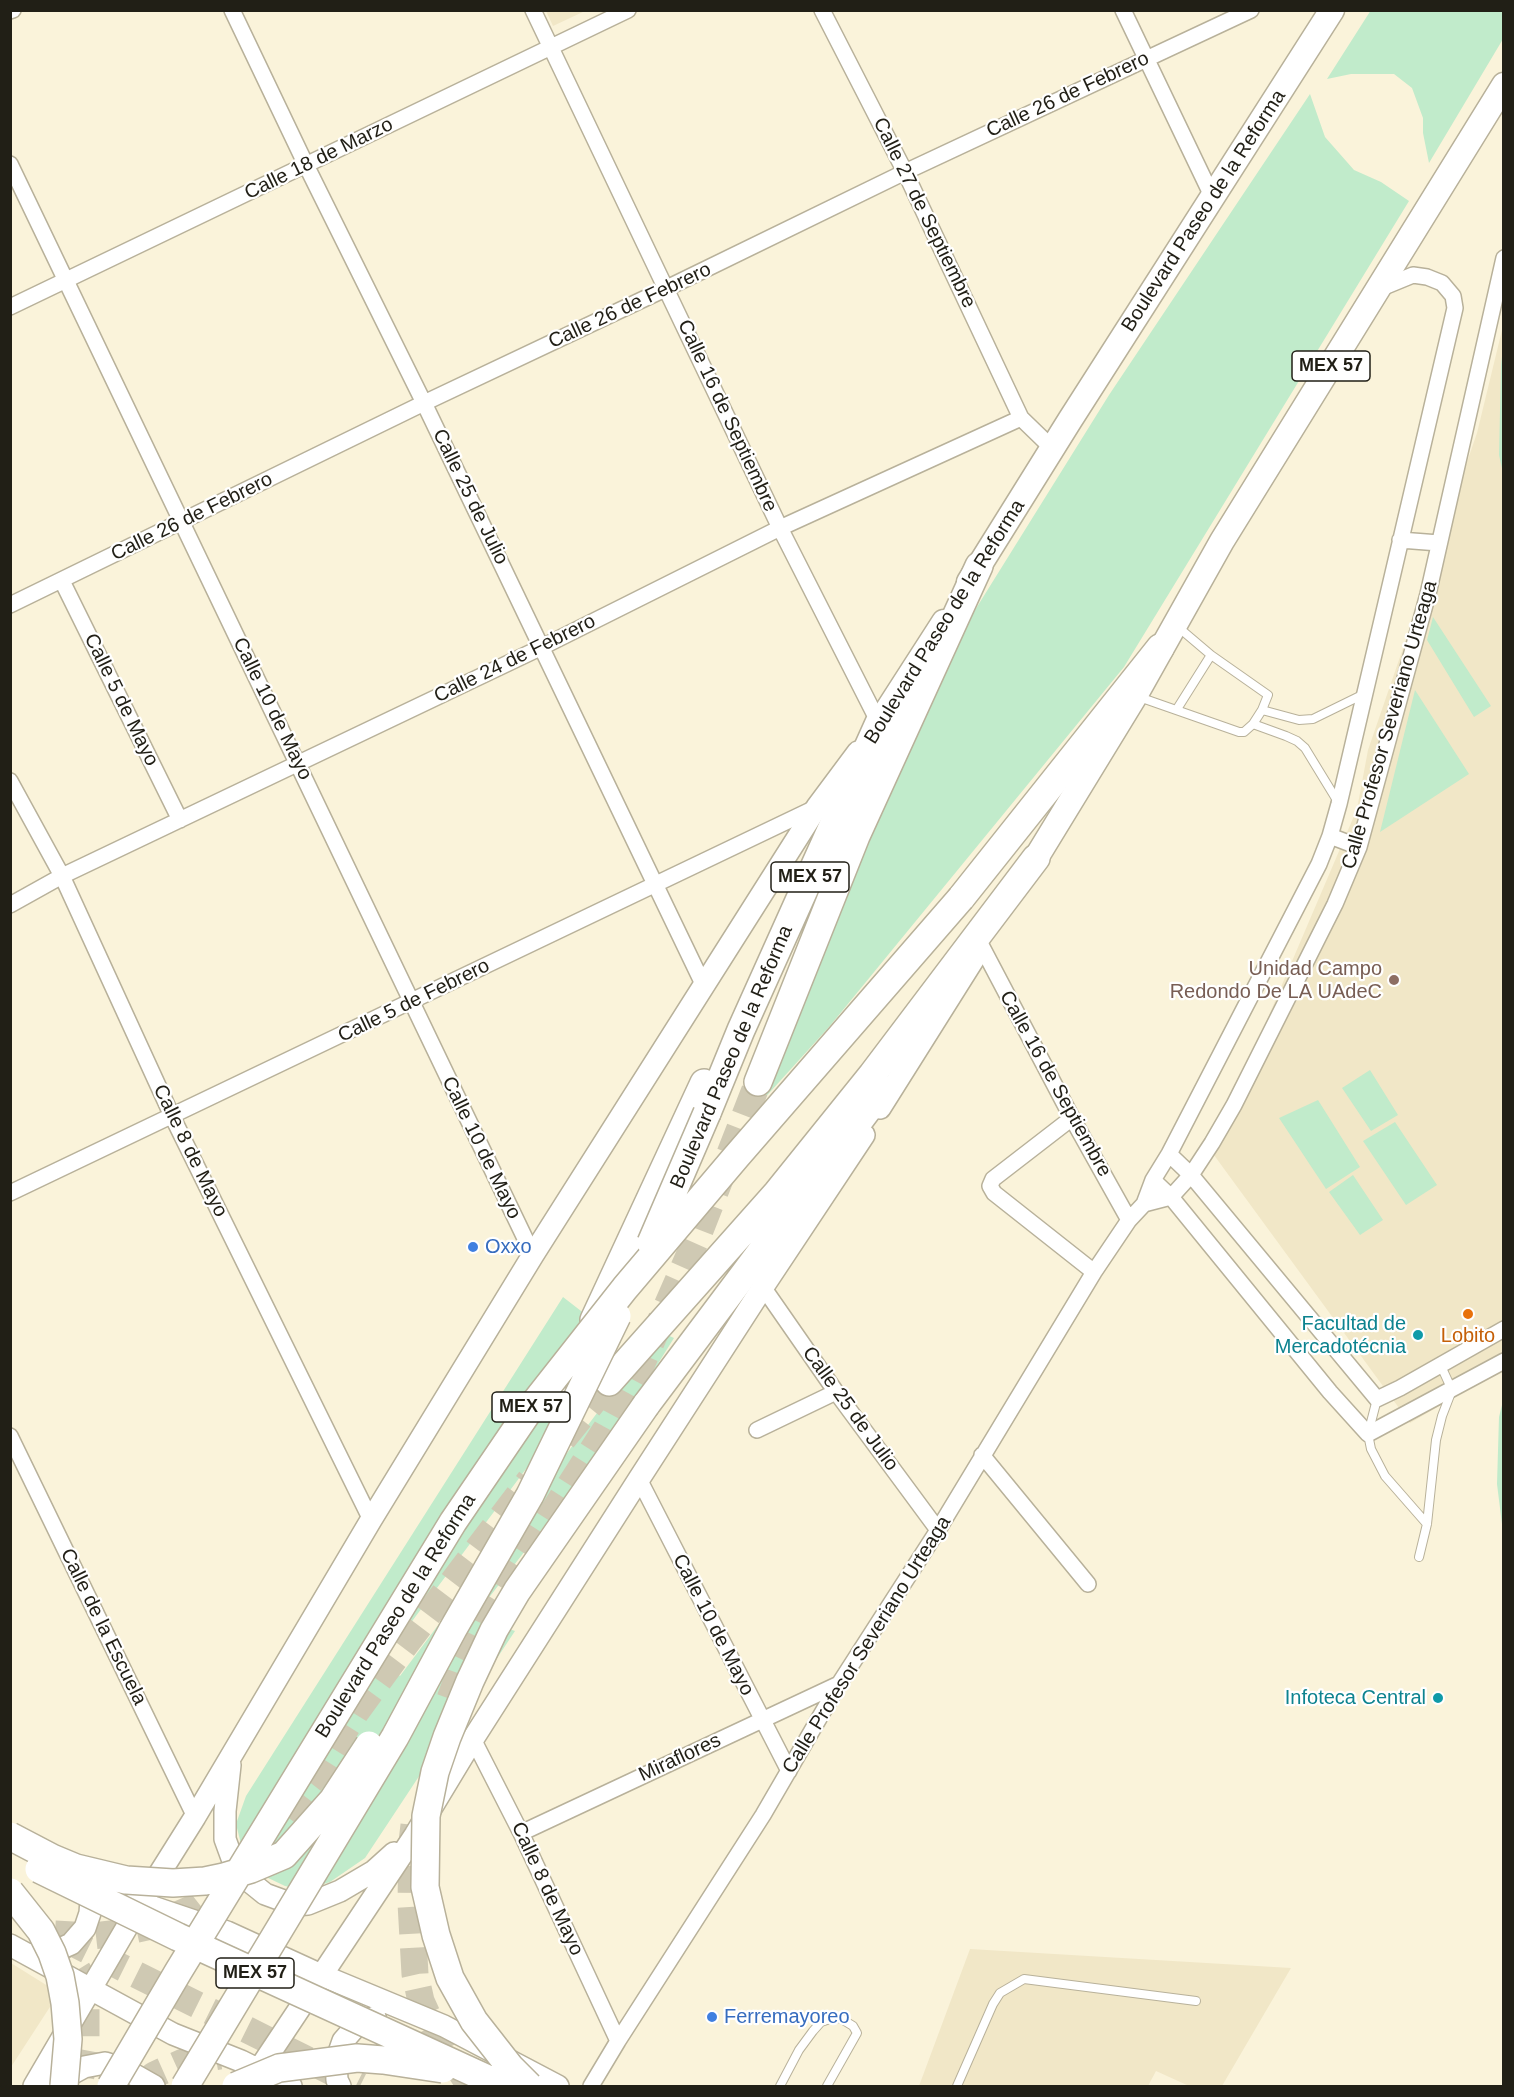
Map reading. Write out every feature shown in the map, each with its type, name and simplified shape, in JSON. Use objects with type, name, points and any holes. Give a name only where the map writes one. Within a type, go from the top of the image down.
[{"type":"highway","points":[[758,1082],[856,836],[980,566]]},
{"type":"highway","name":"Boulevard Paseo de la Reforma","points":[[111,2086],[178,1972],[453,1522],[532,1406],[625,1288],[961,898],[1160,648]]},
{"type":"highway","name":"Boulevard Paseo de la Reforma","points":[[185,2086],[395,1737],[453,1629],[530,1495],[672,1197],[741,1030],[879,723]]},
{"type":"highway","points":[[609,1382],[777,1193],[872,1075],[1036,858]]},
{"type":"highway","points":[[529,2086],[510,2067],[474,2021],[450,1978],[435,1935],[425,1887],[426,1816],[435,1772],[447,1737],[494,1630],[543,1552],[646,1405],[936,1018]]},
{"type":"highway","points":[[10,1836],[76,1868],[126,1880],[173,1883],[205,1881],[251,1869],[284,1855],[304,1834],[333,1800],[356,1767],[498,1529],[681,1132],[710,1073],[741,1030]]},
{"type":"highway","name":"MEX 57","points":[[10,1853],[62,1882],[178,1937],[503,2086]]},
{"type":"highway","points":[[10,1892],[41,1931],[60,1976],[68,2039],[64,2086]]},
{"type":"highway","points":[[236,2086],[279,2068],[357,2058],[477,2075]]},
{"type":"main road","name":"Boulevard Paseo de la Reforma","points":[[879,723],[1332,10]]},
{"type":"main road","name":"Boulevard Paseo de la Reforma","points":[[1036,858],[1135,696],[1160,648],[1222,542],[1503,85]]},
{"type":"main road","points":[[1477,127],[1503,106]]},
{"type":"main road","points":[[34,2086],[93,1989],[141,1903],[195,1817],[532,1255],[817,807],[879,723]]},
{"type":"main road","points":[[254,2078],[415,1835],[473,1739],[639,1479],[866,1131],[1036,858]]},
{"type":"main road","points":[[230,1758],[225,1839],[233,1861],[244,1877],[265,1894],[295,1905],[308,1904],[340,1891],[374,1871],[415,1835]]},
{"type":"main road","points":[[10,1830],[74,1870],[141,1903],[235,1935],[321,1975],[411,2011],[483,2045],[558,2086]]},
{"type":"main road","points":[[19,1950],[53,1952],[71,1944],[85,1928],[90,1913],[91,1899],[85,1884],[74,1870]]},
{"type":"main road","points":[[19,1950],[254,2078],[291,2086]]},
{"type":"main road","points":[[340,2086],[337,2080],[336,2061],[343,2041],[357,2025],[382,2014],[411,2011]]},
{"type":"main road","points":[[51,2086],[84,2067],[105,2063],[124,2069],[154,2086]]},
{"type":"street","name":"Calle 25 de Julio","points":[[232,10],[542,646],[704,986]]},
{"type":"street","name":"Calle 16 de Septiembre","points":[[533,10],[780,528],[879,723]]},
{"type":"street","name":"Calle 18 de Marzo","points":[[10,307],[628,10]]},
{"type":"street","name":"Calle 27 de Septiembre","points":[[822,10],[905,172],[1022,418],[1052,448]]},
{"type":"street","points":[[1123,10],[1213,198]]},
{"type":"street","name":"Calle 26 de Febrero","points":[[10,606],[424,403],[905,172],[1251,10]]},
{"type":"street","name":"Calle 10 de Mayo","points":[[10,164],[68,280],[532,1255]]},
{"type":"street","name":"Calle Profesor Severiano Urteaga","points":[[1171,1197],[1191,1175],[1234,1105],[1335,904],[1359,847],[1428,594],[1503,258]]},
{"type":"street","name":"Calle Profesor Severiano Urteaga","points":[[591,2086],[763,1815],[839,1684],[938,1530],[1094,1272],[1129,1220],[1144,1204],[1153,1180],[1275,953],[1319,864],[1330,837],[1339,804],[1455,308],[1453,296],[1442,283],[1428,277],[1413,275],[1379,289]]},
{"type":"street","name":"Calle 24 de Febrero","points":[[10,905],[62,876],[542,646],[780,528],[1022,418]]},
{"type":"street","points":[[1400,540],[1439,543]]},
{"type":"street","name":"Calle 5 de Mayo","points":[[62,581],[180,820]]},
{"type":"street","name":"Calle 8 de Mayo","points":[[10,781],[62,876],[172,1116],[372,1520]]},
{"type":"street","name":"Calle 5 de Febrero","points":[[10,1193],[817,807]]},
{"type":"street","points":[[1330,837],[1359,847]]},
{"type":"street","name":"Calle 16 de Septiembre","points":[[982,947],[1072,1118],[1129,1220]]},
{"type":"street","points":[[1072,1118],[993,1179],[990,1186],[994,1193],[1094,1272]]},
{"type":"street","points":[[1169,1154],[1191,1175],[1377,1399],[1441,1366],[1503,1329]]},
{"type":"street","points":[[1153,1180],[1171,1197],[1322,1382],[1368,1434],[1503,1361]]},
{"type":"street","points":[[1144,1204],[1171,1197]]},
{"type":"street","name":"Calle 25 de Julio","points":[[763,1287],[836,1392],[938,1530]]},
{"type":"street","points":[[757,1430],[836,1392]]},
{"type":"street","name":"Calle de la Escuela","points":[[10,1436],[195,1817]]},
{"type":"street","points":[[982,1455],[1088,1584]]},
{"type":"street","name":"Calle 10 de Mayo","points":[[639,1479],[789,1771]]},
{"type":"street","name":"Miraflores","points":[[521,1833],[839,1684]]},
{"type":"street","name":"Calle 8 de Mayo","points":[[473,1739],[521,1833],[618,2041]]},
{"type":"lane","points":[[1135,696],[1239,732],[1244,732],[1253,724],[1262,710],[1268,698],[1267,693],[1211,656],[1175,624]]},
{"type":"lane","points":[[1177,709],[1211,656]]},
{"type":"lane","points":[[1262,710],[1299,720],[1313,719],[1365,694]]},
{"type":"lane","points":[[1253,724],[1292,738],[1305,748],[1339,804]]},
{"type":"lane","points":[[1419,1557],[1426,1524],[1436,1440],[1452,1390],[1441,1366]]},
{"type":"lane","points":[[1377,1399],[1368,1434],[1371,1449],[1385,1476],[1426,1524]]},
{"type":"lane","points":[[957,2086],[993,2004],[1000,1993],[1024,1979],[1196,2001]]},
{"type":"lane","points":[[780,2086],[799,2049],[813,2031],[821,2022],[840,2018],[853,2025],[857,2033],[827,2086]]},
{"type":"shaded area","points":[[546,11],[585,11],[553,26]]},
{"type":"shaded area","name":"Unidad Campo Redondo De LA UAdeC","points":[[1503,326],[1503,1369],[1410,1423],[1211,1151],[1357,809],[1368,750],[1477,433]]},
{"type":"shaded area","points":[[970,1949],[1291,1968],[1222,2086],[1189,2086],[1156,2071],[1148,2086],[919,2086]]},
{"type":"shaded area","points":[[11,1963],[59,1993],[11,2067]]},
{"type":"green space","points":[[1371,10],[1503,11],[1503,39],[1429,163],[1423,133],[1423,118],[1412,88],[1394,74],[1351,74],[1327,79]]},
{"type":"green space","points":[[1310,94],[1325,137],[1354,170],[1381,182],[1409,201],[1124,667],[829,1027],[751,1113],[858,841],[952,647],[1109,395]]},
{"type":"green space","points":[[1503,348],[1504,473],[1499,455]]},
{"type":"green space","points":[[1433,617],[1491,706],[1474,717],[1427,640]]},
{"type":"green space","points":[[1415,690],[1469,774],[1380,832]]},
{"type":"green space","points":[[1370,1070],[1398,1115],[1371,1131],[1342,1088]]},
{"type":"green space","points":[[1318,1100],[1360,1167],[1326,1189],[1279,1118]]},
{"type":"green space","points":[[1395,1122],[1437,1185],[1406,1205],[1363,1141]]},
{"type":"green space","points":[[1353,1175],[1383,1220],[1360,1235],[1329,1192]]},
{"type":"green space","points":[[563,1297],[621,1342],[383,1660],[400,1676],[600,1409],[663,1333],[674,1338],[609,1442],[474,1617],[515,1631],[365,1858],[330,1882],[304,1890],[285,1886],[264,1876],[241,1844],[236,1824],[246,1796]]},
{"type":"green space","points":[[1503,1401],[1503,1532],[1497,1484],[1499,1417]]},
{"type":"tunnel","points":[[450,1699],[464,1661],[482,1623],[606,1429],[642,1363],[699,1233],[758,1082]]},
{"type":"tunnel","points":[[563,1439],[609,1382]]},
{"type":"tunnel","points":[[285,1815],[319,1771],[356,1712],[393,1661],[530,1480]]},
{"type":"tunnel","points":[[414,1825],[411,1903],[415,1974],[421,2001],[435,2032],[470,2086]]},
{"type":"tunnel","points":[[55,1934],[93,1936],[151,1926],[191,1909],[236,1871]]},
{"type":"tunnel","points":[[56,1935],[82,1977],[86,2003],[86,2049],[79,2086]]},
{"type":"tunnel","points":[[63,1938],[360,2086]]},
{"type":"tunnel","points":[[141,2086],[154,2075],[183,2062],[220,2056]]},
{"type":"place","name":"Unidad Campo Redondo De LA UAdeC","points":[[1394,980]]},
{"type":"place","name":"Oxxo","points":[[473,1247]]},
{"type":"place","name":"Lobito","points":[[1468,1314]]},
{"type":"place","name":"Facultad de Mercadotécnia","points":[[1418,1335]]},
{"type":"place","name":"Infoteca Central","points":[[1438,1698]]},
{"type":"place","name":"Ferremayoreo","points":[[712,2017]]}]
